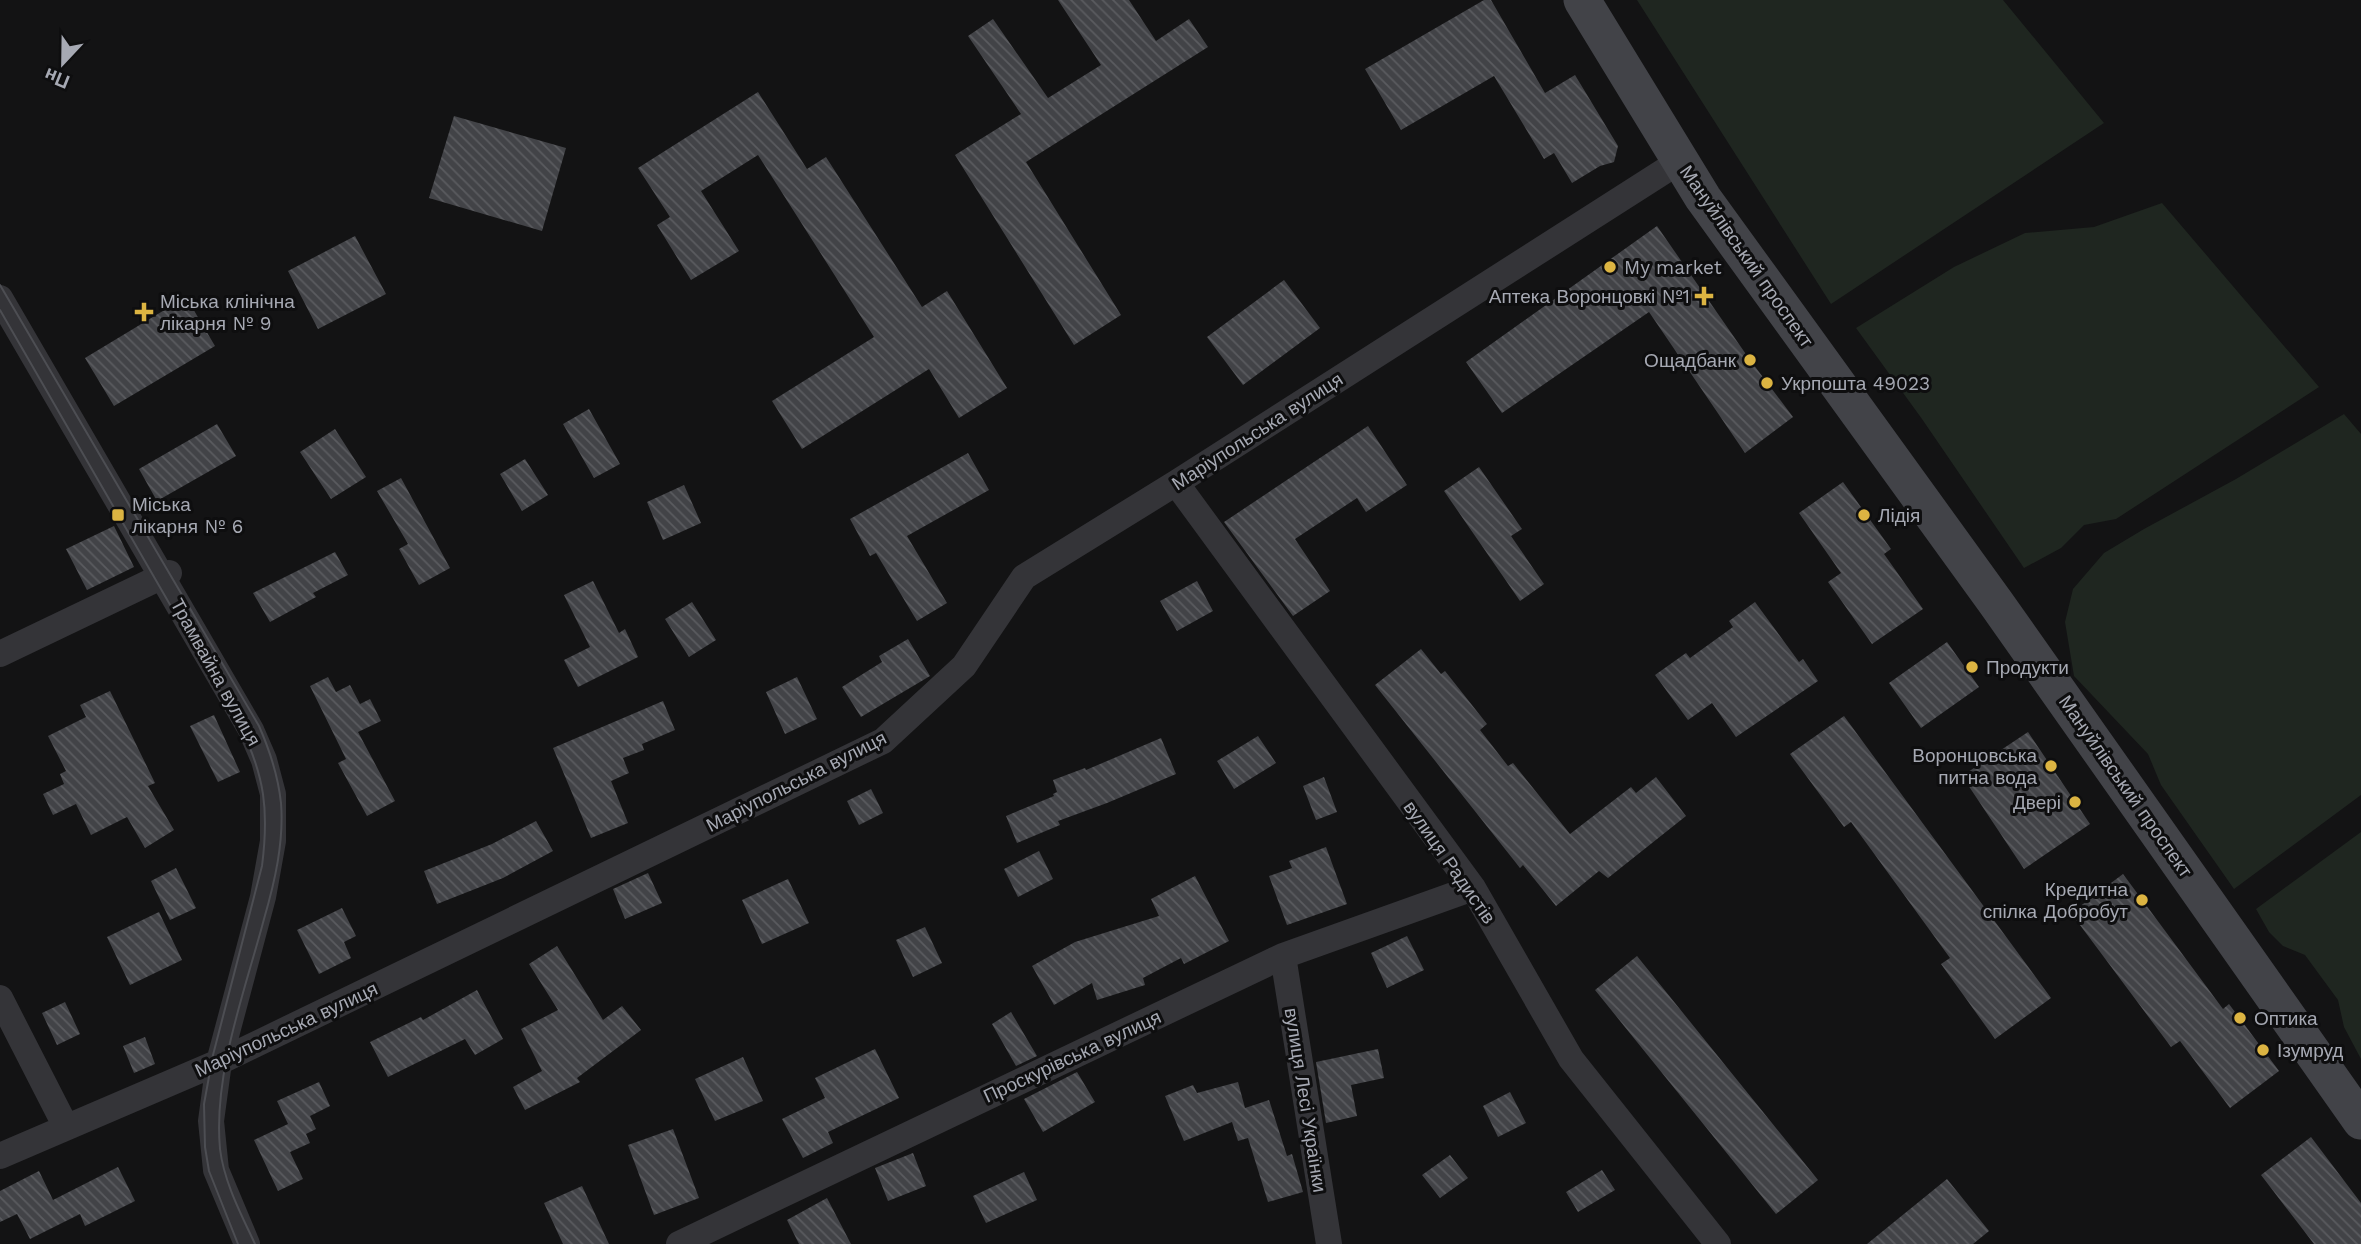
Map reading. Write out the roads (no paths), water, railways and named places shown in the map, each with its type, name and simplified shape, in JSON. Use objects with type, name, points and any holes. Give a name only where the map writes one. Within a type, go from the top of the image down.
[{"type":"main road","name":"Мануйлівський проспект","points":[[1582,0],[1726,231],[2004,615],[2361,1121]]},
{"type":"street","name":"Маріупольська вулиця","points":[[0,1156],[219,1062],[883,741],[964,666],[1024,578],[1680,161]]},
{"type":"street","name":"Трамвайна вулиця","points":[[0,298],[165,575],[251,730],[264,760],[272,794],[274,818],[270,864],[213,1094],[212,1146],[216,1170],[247,1244]]},
{"type":"street","name":"вулиця Радистів","points":[[1176,483],[1473,888],[1571,1059],[1718,1244]]},
{"type":"street","points":[[0,654],[165,575]]},
{"type":"street","name":"Проскурівська вулиця","points":[[680,1244],[1283,956],[1473,888]]},
{"type":"street","name":"вулиця Лесі Українки","points":[[1283,956],[1329,1244]]},
{"type":"street","points":[[0,998],[66,1127]]},
{"type":"tram line","points":[[0,285],[259,726],[276,773],[282,818],[278,861],[232,1033],[221,1092],[219,1121],[220,1149],[225,1174],[255,1244]]},
{"type":"tram line","points":[[0,310],[240,726],[260,778],[265,811],[262,866],[213,1055],[204,1104],[205,1147],[209,1171],[238,1244]]},
{"type":"place","name":"My market","points":[[1610,267]]},
{"type":"place","name":"Аптека Воронцовкі №1","points":[[1704,296]]},
{"type":"place","name":"Міська клінічна лікарня № 9","points":[[144,312]]},
{"type":"place","name":"Ощадбанк","points":[[1750,360]]},
{"type":"place","name":"Укрпошта 49023","points":[[1767,383]]},
{"type":"place","name":"Міська лікарня № 6","points":[[118,515]]},
{"type":"place","name":"Лідія","points":[[1864,515]]},
{"type":"place","name":"Продукти","points":[[1972,667]]},
{"type":"place","name":"Воронцовська питна вода","points":[[2051,766]]},
{"type":"place","name":"Двері","points":[[2075,802]]},
{"type":"place","name":"Кредитна спілка Добробут","points":[[2142,900]]},
{"type":"place","name":"Оптика","points":[[2240,1018]]},
{"type":"place","name":"Ізумруд","points":[[2263,1050]]}]
